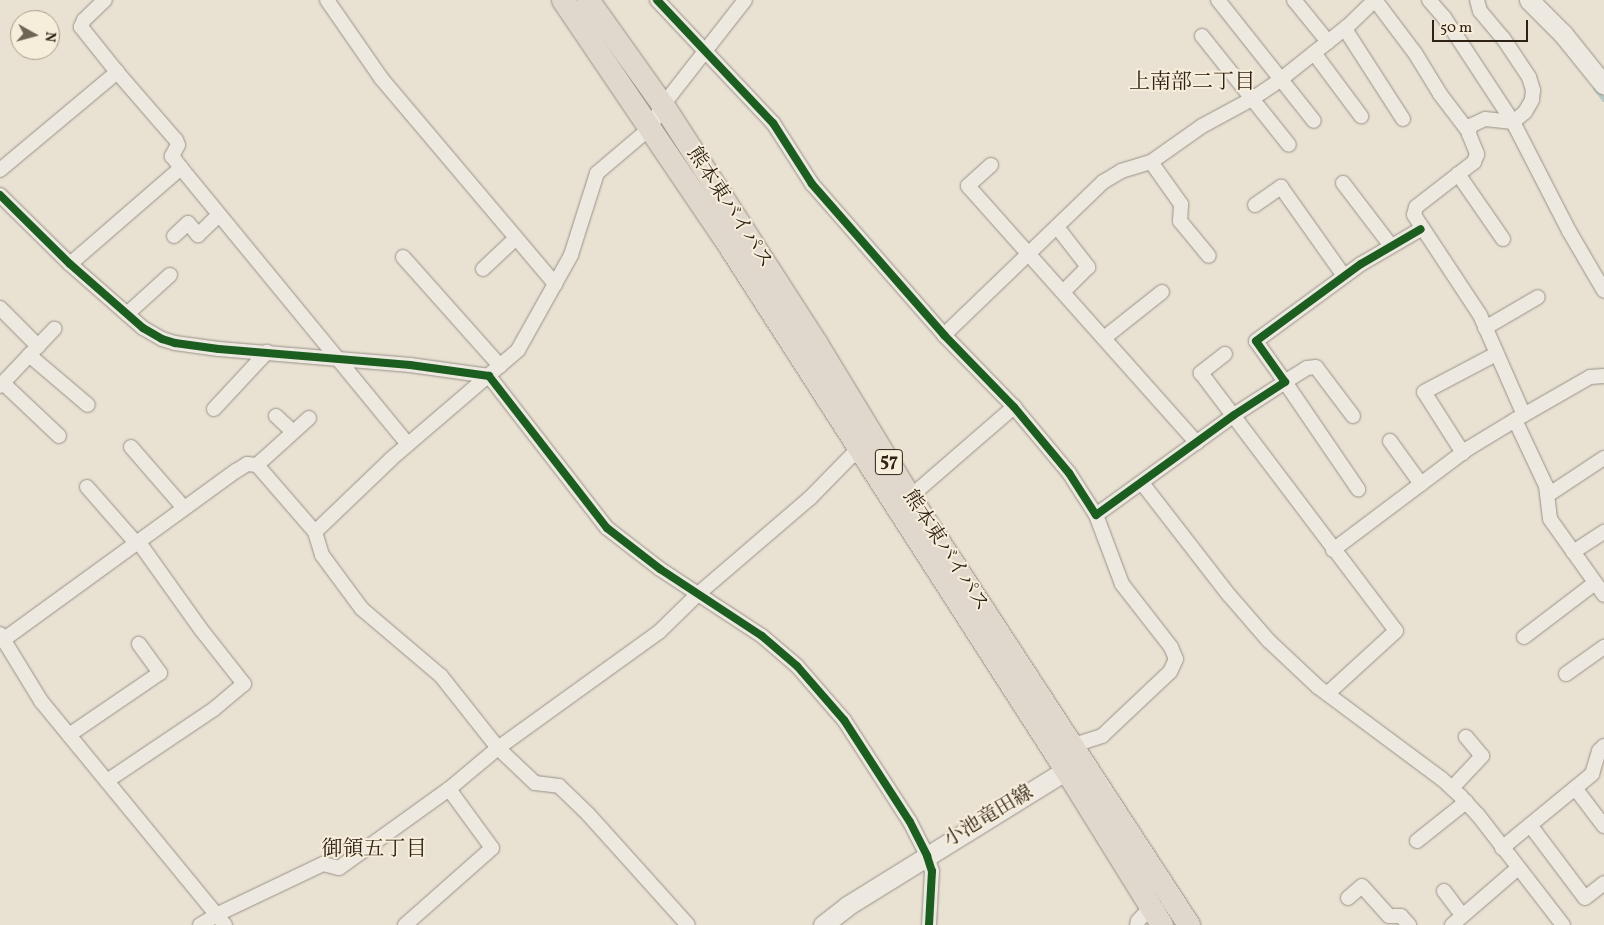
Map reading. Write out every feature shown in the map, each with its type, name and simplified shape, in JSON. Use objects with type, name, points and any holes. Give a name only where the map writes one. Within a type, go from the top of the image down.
[{"type":"highway","name":"熊本東バイパス","points":[[563,0],[650,128],[859,448],[1189,925]]},
{"type":"highway","name":"熊本東バイパス","points":[[588,0],[663,105],[817,344],[1073,759],[1156,916]]},
{"type":"main road","points":[[1529,0],[1563,34],[1604,85]]},
{"type":"main road","name":"小池竜田線","points":[[823,925],[847,906],[927,856],[1073,759]]},
{"type":"street","points":[[105,0],[84,20],[81,27],[176,140],[178,145],[172,156],[181,168],[408,444]]},
{"type":"street","points":[[327,0],[381,78],[555,284]]},
{"type":"street","points":[[657,0],[773,123],[812,184],[944,335],[1014,407],[1069,473],[1096,515],[1122,584],[1166,641],[1176,659],[1170,672],[1102,736],[1073,759]]},
{"type":"street","points":[[315,532],[408,444],[489,376],[523,342],[574,247],[597,173],[650,128],[663,105],[745,0]]},
{"type":"street","points":[[1218,0],[1314,121]]},
{"type":"street","points":[[1294,0],[1328,42]]},
{"type":"street","points":[[944,335],[1114,174],[1151,162],[1202,126],[1252,99],[1280,80],[1328,42],[1375,0],[1415,53],[1440,94],[1469,132],[1476,158],[1416,207],[1414,215],[1420,229],[1480,315],[1542,476],[1548,495],[1550,519],[1604,595]]},
{"type":"street","points":[[1428,0],[1444,17],[1512,122],[1568,231],[1604,291]]},
{"type":"street","points":[[1469,132],[1470,126],[1481,120],[1512,122],[1529,107],[1533,95],[1531,84],[1518,59],[1480,11],[1477,0]]},
{"type":"street","points":[[1344,29],[1403,119]]},
{"type":"street","points":[[1202,36],[1289,145]]},
{"type":"street","points":[[1314,53],[1361,116]]},
{"type":"street","points":[[0,170],[117,72]]},
{"type":"street","points":[[1151,162],[1180,204],[1180,221],[1209,256]]},
{"type":"street","points":[[991,165],[968,186],[1197,443]]},
{"type":"street","points":[[70,264],[181,168]]},
{"type":"street","points":[[1458,174],[1503,239]]},
{"type":"street","points":[[1343,183],[1391,246]]},
{"type":"street","points":[[1255,205],[1280,187],[1344,276]]},
{"type":"street","points":[[0,194],[70,264],[142,328],[175,343],[410,366],[489,376],[607,528],[660,569],[762,636],[812,682],[844,720],[910,822],[927,856],[932,871],[929,925]]},
{"type":"street","points":[[174,236],[188,223],[198,235],[219,215]]},
{"type":"street","points":[[1056,227],[1088,267],[1063,292]]},
{"type":"street","points":[[1358,489],[1256,341],[1344,276],[1420,229]]},
{"type":"street","points":[[483,269],[516,238]]},
{"type":"street","points":[[403,257],[500,366]]},
{"type":"street","points":[[128,314],[170,274]]},
{"type":"street","points":[[1104,338],[1162,292]]},
{"type":"street","points":[[1485,328],[1538,297]]},
{"type":"street","points":[[0,308],[33,351],[88,405]]},
{"type":"street","points":[[54,329],[1,384],[58,436]]},
{"type":"street","points":[[214,409],[267,352]]},
{"type":"street","points":[[1226,354],[1201,373],[1396,631],[1327,694]]},
{"type":"street","points":[[1463,453],[1420,395],[1496,354]]},
{"type":"street","points":[[1096,515],[1234,415],[1307,368],[1316,367],[1354,416]]},
{"type":"street","points":[[1333,550],[1463,453],[1590,377],[1604,376]]},
{"type":"street","points":[[910,497],[1014,407]]},
{"type":"street","points":[[276,416],[293,432]]},
{"type":"street","points":[[222,919],[41,700],[2,637],[244,466],[257,465],[309,418]]},
{"type":"street","points":[[1390,441],[1421,484]]},
{"type":"street","points":[[132,447],[184,508]]},
{"type":"street","points":[[200,925],[222,919],[323,864],[339,868],[449,789],[498,748],[659,632],[698,594],[810,498],[859,448]]},
{"type":"street","points":[[1548,495],[1604,458]]},
{"type":"street","points":[[257,465],[315,532],[322,555],[362,609],[441,676],[498,748],[535,783],[559,786],[588,814],[688,925]]},
{"type":"street","points":[[1142,483],[1229,595],[1282,653],[1327,694],[1397,744],[1460,796],[1563,925]]},
{"type":"street","points":[[87,487],[137,542],[244,684],[214,709],[107,781]]},
{"type":"street","points":[[1573,552],[1604,532]]},
{"type":"street","points":[[1524,637],[1595,583]]},
{"type":"street","points":[[69,735],[160,673],[139,644]]},
{"type":"street","points":[[1566,674],[1604,647]]},
{"type":"street","points":[[1415,837],[1460,796],[1482,756],[1466,737]]},
{"type":"street","points":[[1502,848],[1594,772],[1599,751],[1604,746]]},
{"type":"street","points":[[1575,788],[1604,826]]},
{"type":"street","points":[[406,925],[492,848],[449,789]]},
{"type":"street","points":[[1530,825],[1585,898],[1604,883]]},
{"type":"street","points":[[1444,891],[1458,920],[1518,868]]},
{"type":"street","points":[[1348,898],[1362,886],[1389,916],[1401,916],[1409,925]]},
{"type":"street","points":[[1137,925],[1138,921],[1156,916]]},
{"type":"waterway","points":[[1595,88],[1604,100]]},
{"type":"cycle path","points":[[657,0],[773,123],[812,184],[944,335],[1014,407],[1069,473],[1096,515],[1234,415],[1285,382],[1256,341],[1361,264],[1421,229]]},
{"type":"cycle path","points":[[0,195],[70,264],[143,328],[162,339],[175,343],[219,349],[410,365],[489,376],[607,528],[660,569],[762,636],[797,666],[844,720],[910,822],[927,856],[932,871],[929,925]]},
{"type":"district","name":"上南部二丁目","points":[[1192,83]]},
{"type":"district","name":"御領五丁目","points":[[374,850]]}]
